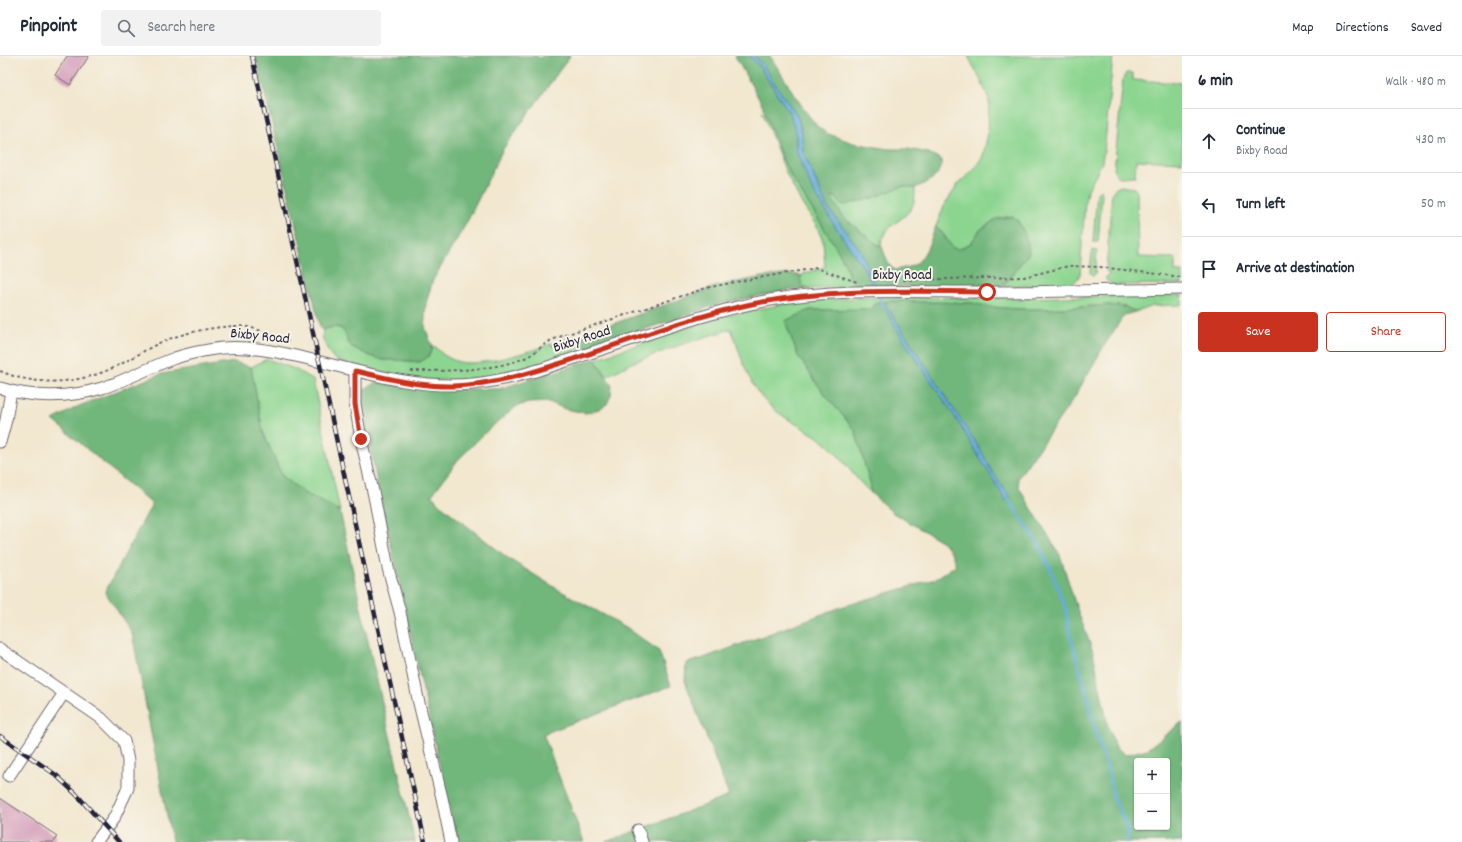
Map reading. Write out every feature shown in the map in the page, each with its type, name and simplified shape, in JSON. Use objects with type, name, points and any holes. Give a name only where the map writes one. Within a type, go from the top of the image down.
[{"type":"street","name":"Bixby Road","points":[[5,389],[54,396],[84,392],[116,383],[184,355],[200,351],[236,347],[277,352],[412,383],[454,386],[501,380],[529,374],[686,322],[746,305],[796,296],[832,292],[871,291],[987,292],[1182,290]]},
{"type":"street","points":[[355,371],[355,404],[361,439],[388,568],[400,612],[418,699],[442,798],[450,842]]},
{"type":"street","points":[[0,442],[6,420],[5,389]]},
{"type":"street","points":[[0,649],[101,718],[124,741],[128,762],[128,788],[114,818],[96,842]]},
{"type":"street","points":[[9,776],[64,693]]},
{"type":"street","points":[[638,830],[642,842]]},
{"type":"path","points":[[897,281],[1024,277],[1069,266],[1114,269],[1182,277]]},
{"type":"path","points":[[407,370],[440,371],[512,363],[523,359],[549,342],[562,336],[706,288],[735,282],[816,268],[857,282]]},
{"type":"path","points":[[0,372],[23,378],[50,382],[93,376],[116,367],[147,348],[169,339],[196,332],[234,326],[246,327],[290,342]]},
{"type":"green space","points":[[256,56],[536,56],[540,58],[542,56],[570,56],[503,149],[467,222],[433,280],[426,303],[425,315],[425,327],[432,346],[432,351],[428,357],[420,362],[383,360],[370,356],[352,347],[347,341],[342,329],[332,327],[323,330],[320,327]]},
{"type":"green space","points":[[735,56],[749,56],[759,66],[790,114],[796,132],[796,149],[798,156],[811,187],[840,234],[863,267],[873,286],[857,286],[850,279],[846,266],[837,249],[791,176],[782,158],[763,106]]},
{"type":"green space","points":[[754,56],[770,56],[803,108],[816,125],[826,133],[853,143],[888,149],[908,149],[929,153],[942,160],[942,166],[934,178],[915,188],[903,186],[872,198],[845,205],[841,205],[836,197],[833,196],[832,198],[843,217],[879,246],[881,245],[889,265],[895,270],[915,265],[926,251],[936,226],[953,248],[960,249],[971,243],[980,230],[996,219],[1013,216],[1020,224],[1024,233],[1029,253],[1007,282],[1001,286],[876,286],[861,251],[827,207],[803,151],[802,132],[797,115]]},
{"type":"green space","points":[[968,56],[1113,56],[1102,162],[1087,191],[1080,274],[1076,281],[1072,283],[1064,286],[1001,286],[1007,282],[1028,245],[1018,221],[1013,216],[996,219],[980,230],[971,243],[960,249],[953,249],[942,232],[936,226],[945,204],[959,183],[973,170],[983,156],[988,133],[989,99]]},
{"type":"green space","points":[[1126,73],[1133,73],[1133,80],[1182,83],[1182,162],[1136,160],[1135,176],[1119,177],[1114,171],[1123,79]]},
{"type":"green space","points":[[762,111],[765,112],[782,158],[791,176],[837,249],[846,266],[850,279],[857,286],[808,289],[803,287],[800,279],[803,274],[825,267],[823,241],[816,225],[802,204],[786,173]]},
{"type":"green space","points":[[903,186],[915,188],[913,205],[904,217],[886,232],[881,245],[879,246],[843,217],[832,198],[833,196],[838,200],[872,198]]},
{"type":"green space","points":[[1121,186],[1134,188],[1137,192],[1138,257],[1175,258],[1175,272],[1182,272],[1182,284],[1113,285],[1106,280],[1106,277],[1110,274],[1106,271],[1112,192]]},
{"type":"green space","points":[[1100,190],[1102,193],[1098,242],[1093,242],[1097,193]]},
{"type":"green space","points":[[1092,250],[1097,251],[1095,274],[1093,276],[1090,273]]},
{"type":"green space","points":[[792,274],[802,276],[800,279],[803,287],[808,289],[788,290],[719,304],[587,349],[586,345],[563,349],[550,344],[580,336],[717,286],[762,277]]},
{"type":"green space","points":[[1182,295],[1182,305],[1153,306],[1135,312],[1126,307],[1109,305],[1045,309],[1017,309],[992,307],[972,303],[889,301],[876,302],[872,309],[810,310],[785,321],[798,356],[823,392],[855,430],[871,487],[871,493],[830,447],[816,436],[775,410],[762,397],[750,379],[731,329],[686,343],[634,362],[607,376],[595,359],[716,318],[799,301],[876,297],[1003,298]]},
{"type":"green space","points":[[889,301],[972,303],[992,307],[1017,309],[1045,309],[1109,305],[1126,307],[1135,312],[1124,315],[1074,398],[1018,478],[1019,487],[1060,555],[1075,603],[1093,652],[1108,727],[1116,747],[1125,755],[1147,749],[1182,722],[1182,842],[606,842],[729,796],[685,681],[686,663],[701,659],[841,607],[935,579],[956,565],[951,552],[943,542],[893,513],[871,493],[871,487],[855,430],[823,392],[798,356],[785,321],[810,310],[872,309],[877,303]]},
{"type":"green space","points":[[331,327],[343,330],[346,334],[347,341],[383,360],[420,362],[432,351],[432,346],[436,347],[452,360],[468,363],[504,358],[550,344],[559,348],[586,345],[587,349],[529,367],[492,376],[453,380],[420,379],[336,361],[328,350],[322,334],[323,330]]},
{"type":"green space","points":[[267,359],[295,369],[313,380],[340,511],[304,493],[282,476],[263,432],[251,367]]},
{"type":"green space","points":[[595,359],[612,385],[611,395],[607,404],[599,409],[586,413],[565,409],[549,402],[529,403],[517,406],[489,429],[457,461],[432,495],[437,502],[509,559],[559,590],[626,627],[659,651],[671,686],[543,734],[584,842],[457,842],[379,492],[361,403],[363,390],[377,382],[416,389],[499,389]]},
{"type":"green space","points":[[234,362],[251,367],[263,432],[282,476],[304,493],[340,511],[371,655],[415,842],[172,842],[132,633],[105,592],[152,504],[53,420],[79,406],[161,374]]},
{"type":"water","points":[[749,56],[754,56],[763,65],[797,115],[802,133],[803,151],[827,207],[861,251],[876,286],[873,286],[863,267],[840,234],[811,187],[798,156],[796,149],[796,132],[790,114],[759,66]]},
{"type":"water","points":[[881,302],[884,302],[983,454],[991,470],[1010,497],[1006,501],[953,414],[901,336]]},
{"type":"building","points":[[67,56],[89,56],[70,85],[55,75]]},
{"type":"building","points":[[0,798],[57,836],[54,842],[0,842]]},
{"type":"waterway","points":[[878,295],[884,306]]},
{"type":"waterway","points":[[1006,496],[1036,540],[1051,570],[1066,610],[1069,631],[1089,701],[1096,734],[1108,771],[1113,798],[1122,815],[1128,833],[1127,842]]},
{"type":"railway","points":[[252,56],[425,842]]},
{"type":"railway","points":[[0,736],[56,775],[76,794],[119,842]]},
{"type":"route","points":[[361,439],[355,404],[355,371],[412,383],[454,386],[474,384],[529,374],[686,322],[746,305],[770,300],[832,292],[987,292]]}]
